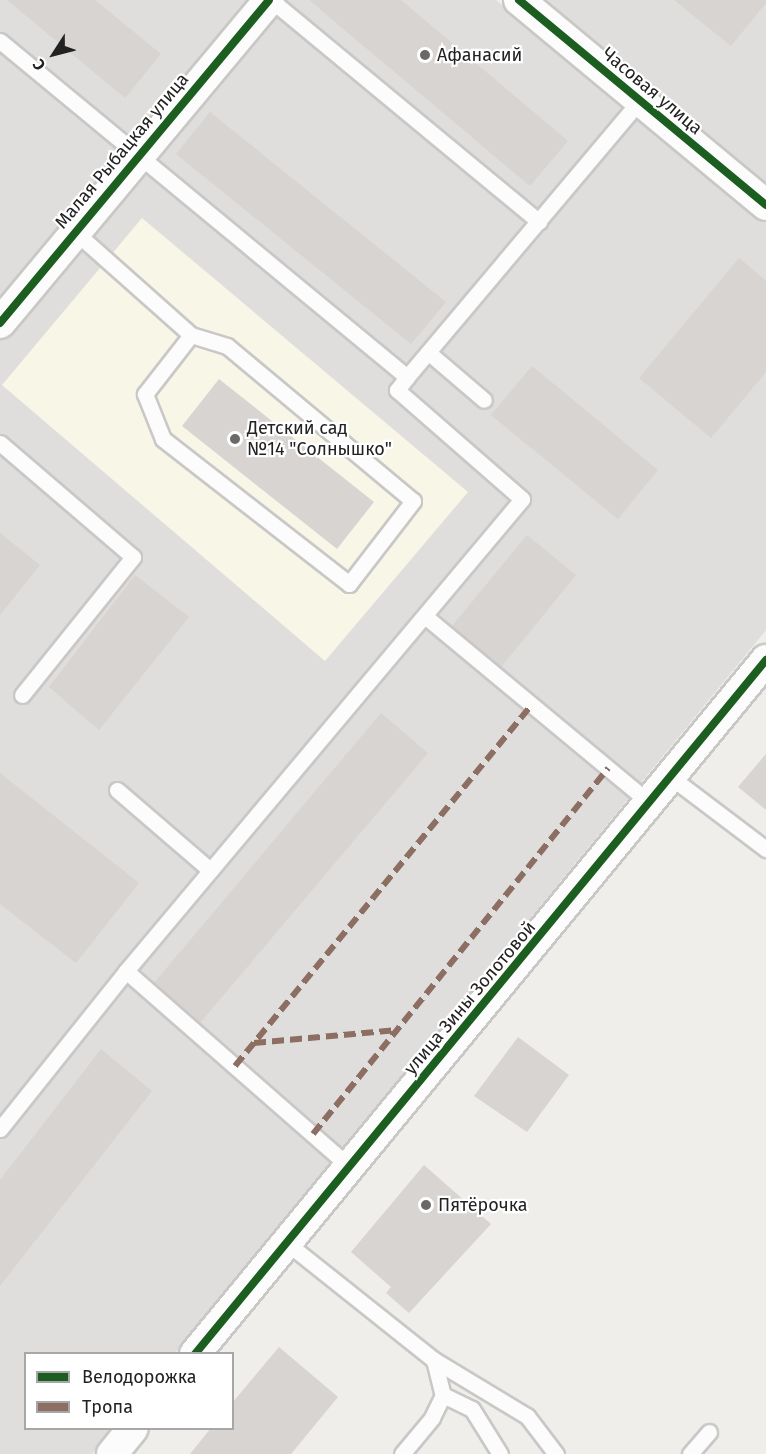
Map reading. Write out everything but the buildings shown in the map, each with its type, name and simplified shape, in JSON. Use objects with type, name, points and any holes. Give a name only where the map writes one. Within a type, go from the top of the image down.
[{"type":"street","name":"Малая Рыбацкая улица","points":[[2,316],[270,0]]},
{"type":"street","name":"Часовая улица","points":[[519,0],[765,201]]},
{"type":"street","name":"улица Зины Золотовой","points":[[196,1352],[651,804],[766,660]]},
{"type":"street","points":[[112,1454],[131,1430]]},
{"type":"lane","points":[[270,0],[539,222]]},
{"type":"lane","points":[[0,40],[137,157],[407,377]]},
{"type":"lane","points":[[0,1129],[126,971],[426,617],[522,499],[397,390],[640,100]]},
{"type":"lane","points":[[74,231],[191,335],[227,346],[413,501],[349,584],[163,439],[145,394],[191,335]]},
{"type":"lane","points":[[429,352],[484,400]]},
{"type":"lane","points":[[0,442],[134,557],[22,695]]},
{"type":"lane","points":[[426,617],[651,804]]},
{"type":"lane","points":[[672,778],[766,849]]},
{"type":"lane","points":[[117,790],[210,870]]},
{"type":"lane","points":[[126,971],[350,1167]]},
{"type":"lane","points":[[287,1243],[434,1360],[527,1416],[556,1454]]},
{"type":"lane","points":[[402,1454],[432,1418],[443,1395],[434,1360]]},
{"type":"lane","points":[[443,1395],[472,1409],[500,1454]]},
{"type":"lane","points":[[690,1454],[710,1432]]},
{"type":"shaded area","points":[[0,0],[496,0],[766,220],[766,630],[176,1352],[24,1352],[24,1430],[112,1430],[92,1454],[0,1454]]},
{"type":"shaded area","points":[[543,0],[766,0],[766,184]]},
{"type":"shaded area","name":"Детский сад №14 \"Солнышко\"","points":[[142,218],[468,492],[325,661],[2,385]]},
{"type":"marked path","points":[[235,1066],[532,705]]},
{"type":"marked path","points":[[313,1134],[608,768]]},
{"type":"marked path","points":[[254,1043],[397,1030]]},
{"type":"cycle path","points":[[0,323],[269,0]]},
{"type":"cycle path","points":[[519,0],[766,205]]},
{"type":"cycle path","points":[[197,1352],[766,660]]},
{"type":"place","name":"Афанасий","points":[[425,55]]},
{"type":"place","name":"Детский сад №14 \"Солнышко\"","points":[[235,439]]},
{"type":"place","name":"Пятёрочка","points":[[426,1205]]}]
